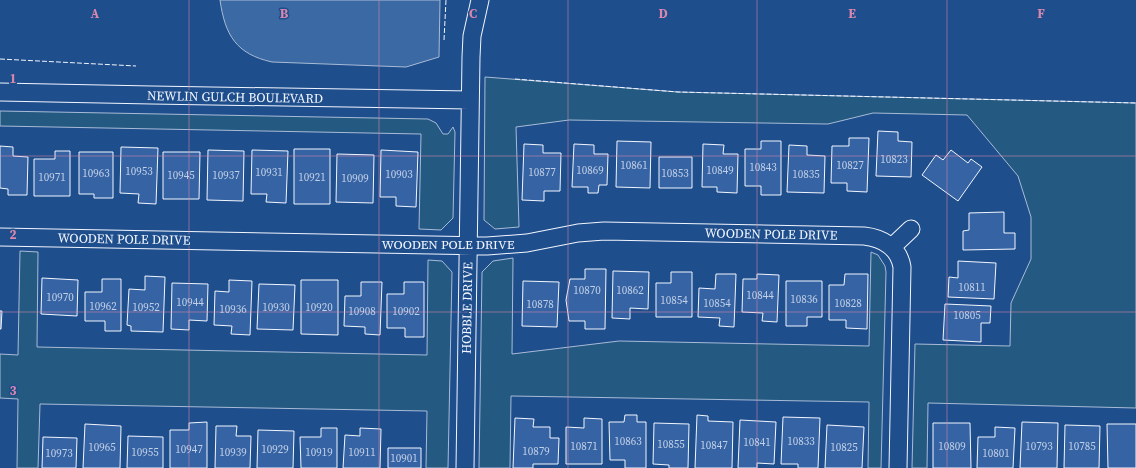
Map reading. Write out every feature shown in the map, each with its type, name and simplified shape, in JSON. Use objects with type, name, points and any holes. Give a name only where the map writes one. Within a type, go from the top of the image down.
[{"type":"street","name":"HOBBLE DRIVE","points":[[464,468],[472,36],[480,0]]},
{"type":"street","name":"NEWLIN GULCH BOULEVARD","points":[[0,92],[470,100]]},
{"type":"street","points":[[898,468],[902,273],[899,256],[892,247],[911,229]]},
{"type":"street","name":"WOODEN POLE DRIVE","points":[[0,237],[468,246],[515,244],[590,232],[619,231],[864,236],[878,239],[892,247]]},
{"type":"shaded area","points":[[220,0],[440,0],[439,57],[406,67],[272,62],[249,54],[234,41],[225,23]]},
{"type":"shaded area","points":[[485,77],[678,92],[1136,103],[1136,408],[928,403],[927,468],[912,468],[915,344],[1010,346],[1011,303],[1031,259],[1031,217],[1018,176],[967,115],[873,113],[828,124],[569,120],[516,127],[519,227],[495,229],[484,220]]},
{"type":"shaded area","points":[[0,111],[428,119],[436,123],[443,134],[448,134],[453,127],[455,132],[453,218],[441,230],[419,229],[421,134],[0,126]]},
{"type":"shaded area","points":[[20,251],[38,252],[37,347],[427,355],[428,260],[442,261],[452,272],[448,468],[426,468],[427,411],[40,404],[38,468],[17,468],[18,399],[0,398],[0,354],[18,355]]},
{"type":"shaded area","points":[[871,252],[878,255],[885,266],[886,272],[881,468],[868,468],[869,402],[511,396],[510,468],[479,468],[482,272],[493,261],[513,258],[512,354],[619,341],[869,346]]},
{"type":"building","points":[[878,131],[898,132],[898,141],[912,142],[911,177],[876,176]]},
{"type":"building","points":[[849,138],[869,138],[867,192],[847,191],[847,183],[831,183],[832,146],[849,146]]},
{"type":"building","points":[[617,141],[651,142],[650,188],[616,187]]},
{"type":"building","points":[[761,141],[781,141],[781,195],[761,195],[761,186],[745,186],[745,149],[761,149]]},
{"type":"building","points":[[524,144],[543,145],[543,153],[561,153],[560,191],[544,191],[544,201],[522,200]]},
{"type":"building","points":[[574,144],[594,145],[594,154],[608,154],[607,185],[599,185],[598,193],[588,193],[588,187],[572,187]]},
{"type":"building","points":[[703,144],[724,145],[723,154],[738,154],[737,193],[717,192],[717,187],[702,187]]},
{"type":"building","points":[[789,145],[807,146],[807,155],[825,156],[824,193],[787,192]]},
{"type":"building","points":[[0,146],[13,147],[13,156],[28,157],[27,195],[8,195],[8,189],[0,188]]},
{"type":"building","points":[[121,147],[158,148],[156,204],[138,203],[139,194],[120,193]]},
{"type":"building","points":[[294,149],[330,149],[330,204],[294,204]]},
{"type":"building","points":[[208,150],[244,151],[243,201],[207,200]]},
{"type":"building","points":[[252,150],[288,151],[286,203],[266,202],[267,194],[251,194]]},
{"type":"building","points":[[381,150],[418,152],[416,207],[396,206],[396,197],[380,197]]},
{"type":"building","points":[[951,150],[968,163],[971,159],[982,167],[958,201],[922,175],[936,155],[943,160]]},
{"type":"building","points":[[55,151],[70,151],[70,196],[34,196],[34,159],[55,159]]},
{"type":"building","points":[[79,152],[113,152],[113,198],[94,198],[94,194],[79,194]]},
{"type":"building","points":[[163,152],[200,152],[199,199],[163,199]]},
{"type":"building","points":[[337,154],[374,155],[373,203],[336,202]]},
{"type":"building","points":[[659,157],[692,157],[692,188],[659,188]]},
{"type":"building","points":[[1004,212],[1004,233],[1015,233],[1015,249],[963,250],[963,231],[969,230],[969,213]]},
{"type":"building","points":[[958,261],[996,263],[994,299],[948,297],[949,277],[958,278]]},
{"type":"building","points":[[585,269],[606,269],[605,329],[585,329],[585,321],[569,321],[566,300],[570,279],[585,279]]},
{"type":"building","points":[[613,271],[649,272],[648,309],[630,308],[630,319],[612,318]]},
{"type":"building","points":[[671,272],[692,272],[692,317],[656,317],[656,283],[671,283]]},
{"type":"building","points":[[716,274],[736,274],[734,327],[719,326],[720,318],[698,317],[699,288],[715,289]]},
{"type":"building","points":[[757,274],[779,275],[777,322],[762,321],[763,313],[742,312],[743,279],[757,279]]},
{"type":"building","points":[[845,274],[868,274],[867,329],[846,328],[846,320],[829,320],[829,285],[844,285]]},
{"type":"building","points":[[145,276],[165,277],[163,332],[131,331],[131,326],[127,325],[129,289],[145,290]]},
{"type":"building","points":[[42,278],[78,280],[77,316],[41,314]]},
{"type":"building","points":[[102,279],[121,279],[121,331],[105,331],[105,321],[85,321],[85,292],[102,292]]},
{"type":"building","points":[[229,280],[252,281],[250,335],[231,334],[232,326],[214,325],[215,291],[229,292]]},
{"type":"building","points":[[301,280],[338,280],[338,335],[301,334]]},
{"type":"building","points":[[523,281],[559,282],[557,327],[522,326]]},
{"type":"building","points":[[786,281],[822,281],[822,317],[807,317],[807,326],[786,326]]},
{"type":"building","points":[[361,282],[382,282],[380,335],[365,334],[365,327],[344,326],[345,296],[361,296]]},
{"type":"building","points":[[404,282],[424,282],[424,337],[405,337],[405,328],[387,328],[387,294],[404,294]]},
{"type":"building","points":[[172,283],[208,284],[207,321],[189,320],[189,330],[171,329]]},
{"type":"building","points":[[259,284],[295,285],[293,330],[257,329]]},
{"type":"building","points":[[945,304],[991,306],[990,323],[981,323],[981,342],[943,340]]},
{"type":"building","points":[[0,311],[2,311],[1,329],[0,329]]},
{"type":"building","points":[[625,415],[637,415],[637,422],[646,422],[646,468],[625,468],[625,460],[610,460],[609,422],[624,422]]},
{"type":"building","points":[[697,415],[708,416],[708,421],[733,422],[732,468],[695,468]]},
{"type":"building","points":[[783,417],[820,418],[818,468],[798,468],[798,464],[781,464]]},
{"type":"building","points":[[515,418],[534,419],[533,427],[550,427],[550,438],[559,438],[558,464],[533,464],[533,468],[513,468]]},
{"type":"building","points":[[584,418],[602,419],[602,464],[566,464],[566,427],[584,428]]},
{"type":"building","points":[[740,420],[776,422],[774,464],[757,463],[757,468],[738,468]]},
{"type":"building","points":[[207,422],[207,468],[170,468],[170,430],[189,430],[189,423]]},
{"type":"building","points":[[1022,422],[1058,423],[1057,468],[1020,468]]},
{"type":"building","points":[[654,423],[689,424],[688,468],[669,468],[669,465],[653,464]]},
{"type":"building","points":[[933,423],[970,423],[971,468],[933,468]]},
{"type":"building","points":[[85,424],[121,426],[120,468],[83,468]]},
{"type":"building","points":[[1107,424],[1136,424],[1136,468],[1108,468]]},
{"type":"building","points":[[827,425],[864,427],[862,468],[825,468]]},
{"type":"building","points":[[1065,425],[1100,426],[1099,468],[1064,468]]},
{"type":"building","points":[[216,426],[237,426],[236,436],[251,436],[250,468],[215,468]]},
{"type":"building","points":[[995,427],[1015,428],[1013,468],[977,468],[978,437],[995,437]]},
{"type":"building","points":[[321,428],[337,428],[337,468],[301,468],[300,437],[321,437]]},
{"type":"building","points":[[360,428],[381,429],[380,468],[343,468],[345,435],[360,436]]},
{"type":"building","points":[[258,430],[294,431],[293,468],[257,468]]},
{"type":"building","points":[[128,436],[163,437],[163,468],[127,468]]},
{"type":"building","points":[[43,437],[77,438],[76,468],[42,468]]},
{"type":"building","points":[[388,448],[421,448],[421,468],[388,468]]},
{"type":"fence","points":[[444,40],[446,0]]},
{"type":"fence","points":[[0,59],[136,66]]},
{"type":"fence","points":[[515,79],[678,92],[1136,103]]}]
